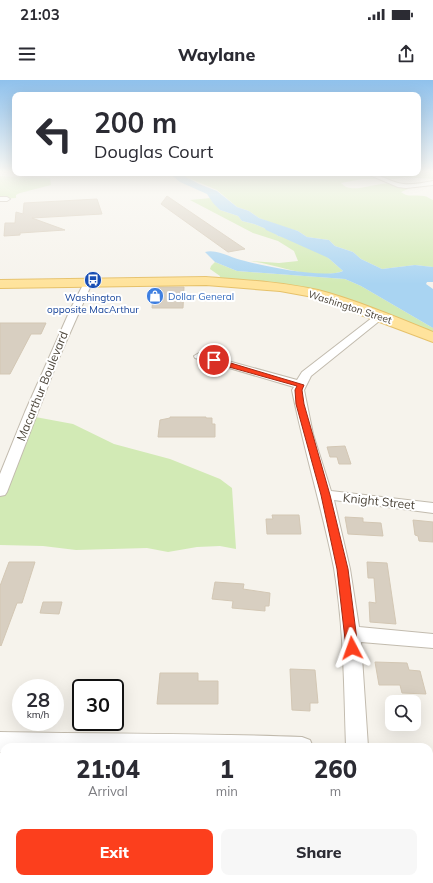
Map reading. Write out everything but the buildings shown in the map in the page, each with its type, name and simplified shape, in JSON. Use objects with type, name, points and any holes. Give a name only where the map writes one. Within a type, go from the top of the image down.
[{"type":"main road","name":"Washington Street","points":[[0,284],[206,281],[280,287],[316,294],[380,316],[433,337]]},
{"type":"street","name":"Macarthur Boulevard","points":[[0,492],[69,321],[88,283]]},
{"type":"street","points":[[357,743],[351,634],[342,569],[325,495],[300,404],[298,390],[306,374],[324,358],[380,316]]},
{"type":"street","points":[[199,356],[301,385]]},
{"type":"street","name":"Knight Street","points":[[325,495],[433,508]]},
{"type":"street","points":[[351,634],[433,641]]},
{"type":"street","points":[[0,742],[31,743]]},
{"type":"green space","points":[[208,209],[220,209],[238,216],[242,221],[274,232],[278,236],[303,240],[317,252],[325,255],[343,271],[332,274],[309,273],[251,261],[279,263],[298,261],[294,251],[278,241],[253,233]]},
{"type":"green space","points":[[244,209],[433,209],[433,267],[415,265],[382,269],[361,259],[353,252],[335,246],[329,240],[307,237],[298,231],[282,227],[259,218]]},
{"type":"green space","points":[[215,262],[237,271],[345,279],[361,286],[433,328],[433,337],[316,294],[218,282],[220,276],[210,269]]},
{"type":"green space","points":[[30,416],[73,424],[114,444],[170,459],[220,479],[232,488],[236,549],[220,546],[197,547],[168,552],[147,548],[76,550],[43,546],[0,545],[0,490]]},
{"type":"water","points":[[244,209],[259,218],[298,231],[307,237],[329,240],[335,246],[353,252],[361,259],[382,269],[415,265],[433,267],[433,282],[427,282],[426,284],[433,289],[433,328],[361,286],[345,279],[237,271],[215,262],[205,252],[218,252],[251,263],[293,271],[322,274],[343,271],[325,255],[317,252],[303,240],[278,236],[274,232],[242,221],[238,216],[220,210]]},
{"type":"waterway","points":[[270,227],[338,257]]},
{"type":"place","name":"Washington opposite MacArthur","points":[[93,280]]},
{"type":"place","name":"Dollar General","points":[[155,296]]},
{"type":"route","points":[[214,360],[301,385],[298,390],[300,404],[334,528],[342,569],[352,648]]}]
